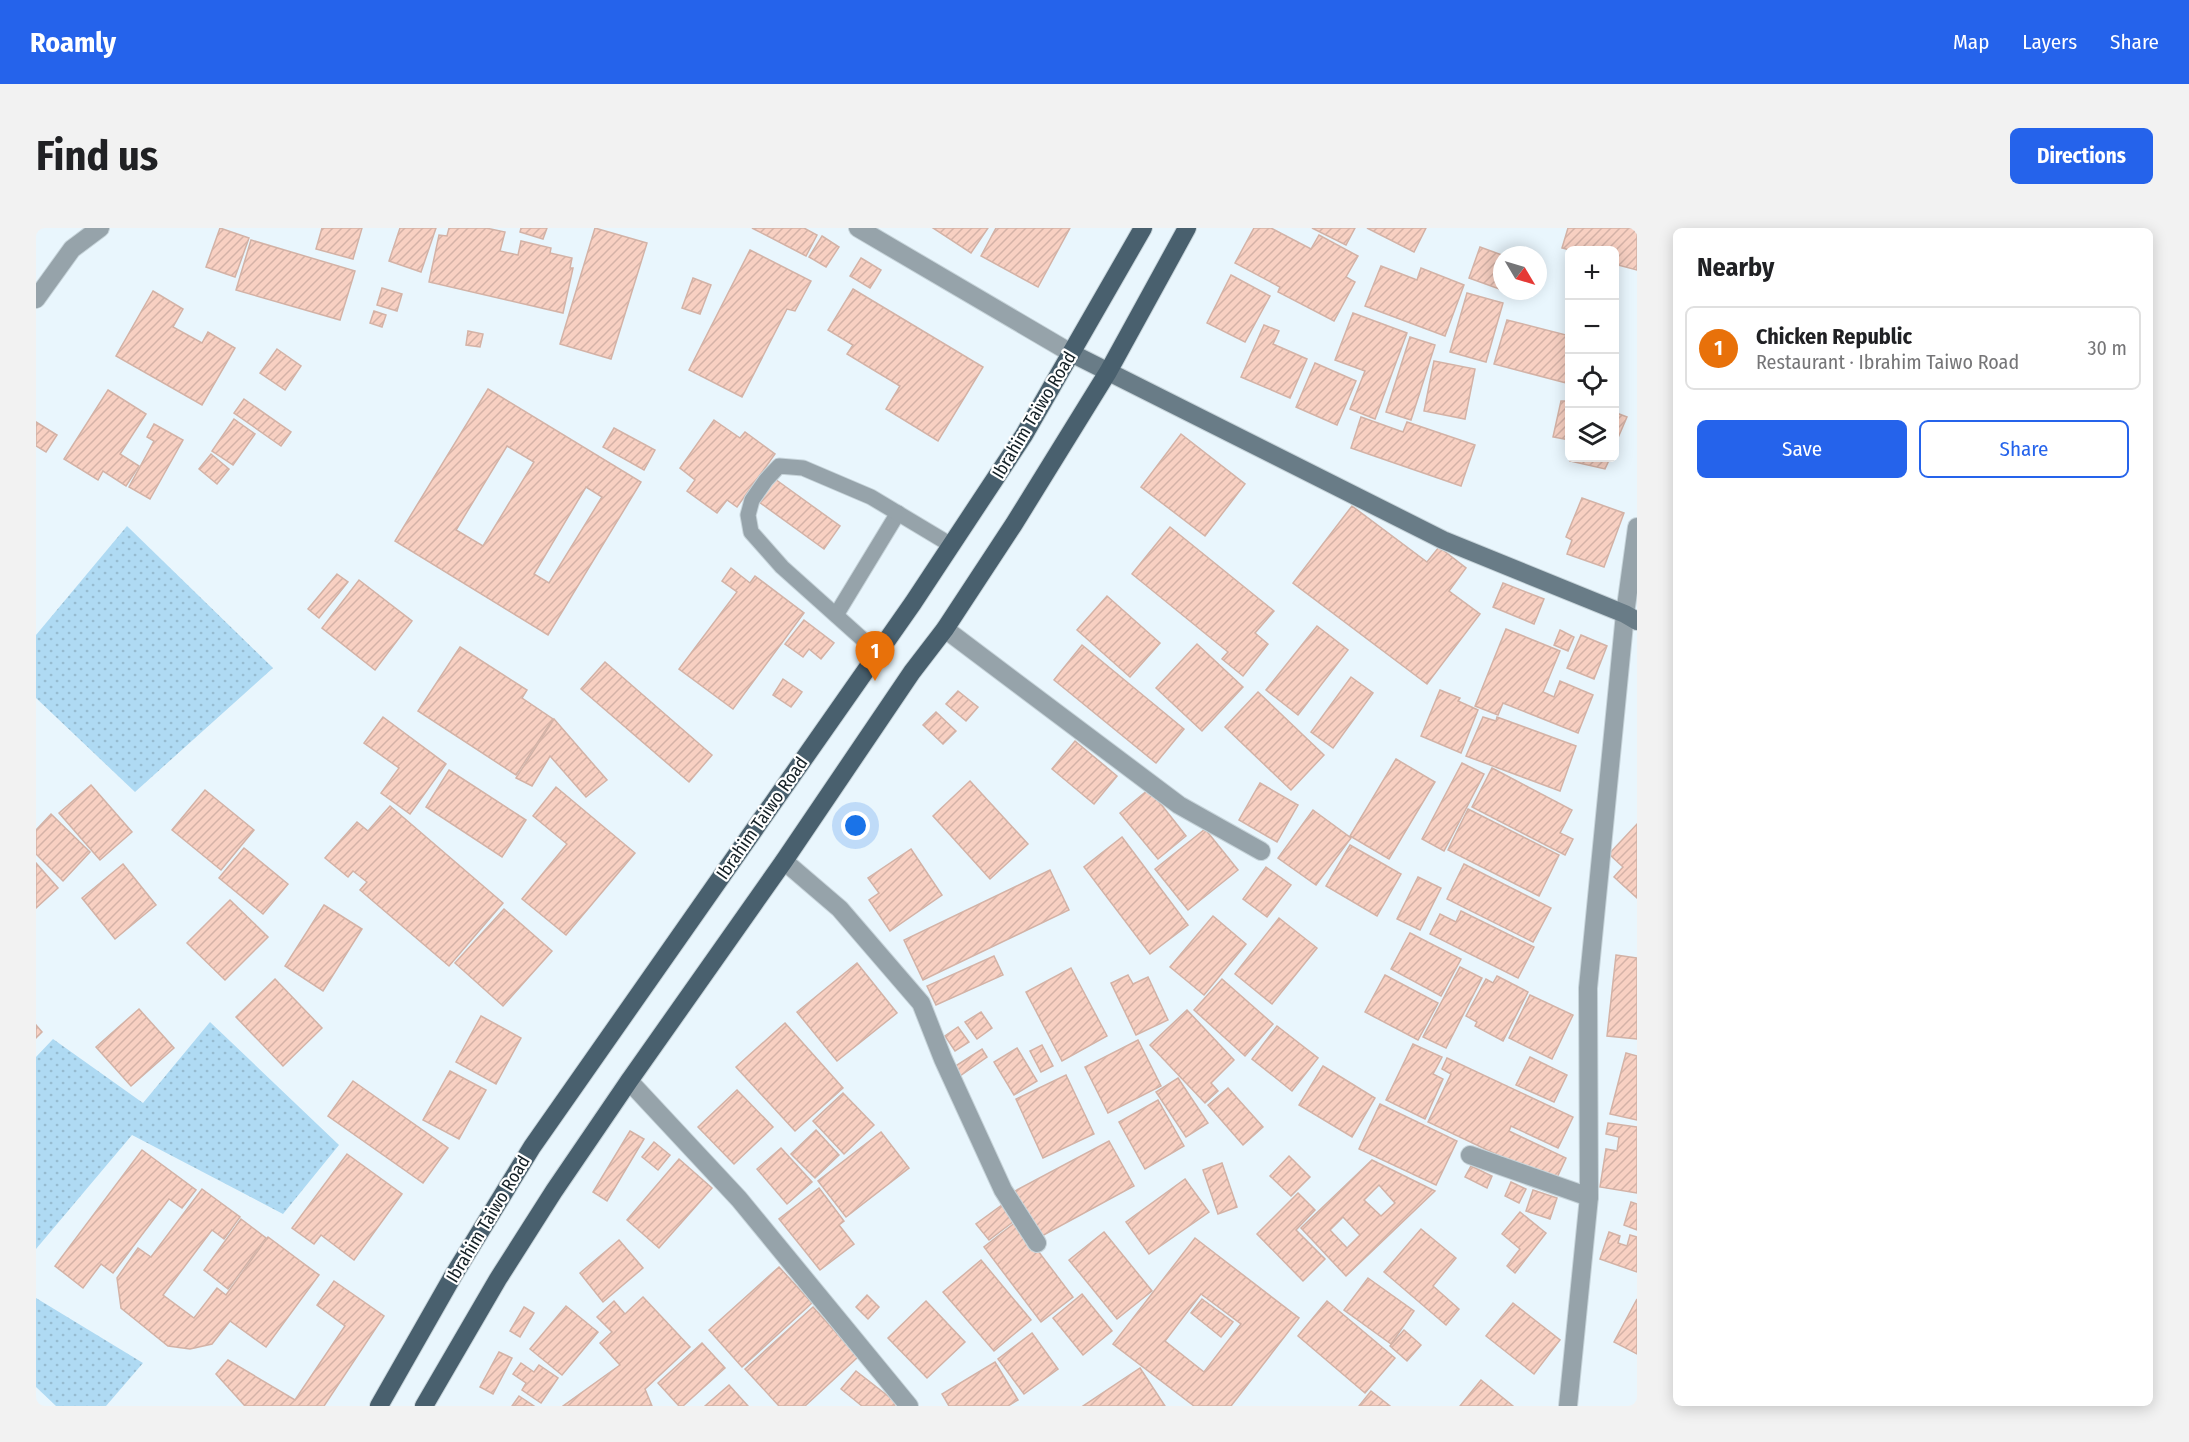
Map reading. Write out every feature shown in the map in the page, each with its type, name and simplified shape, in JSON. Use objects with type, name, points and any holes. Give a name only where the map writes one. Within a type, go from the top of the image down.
[{"type":"main road","name":"Ibrahim Taiwo Road","points":[[379,1406],[453,1276],[531,1147],[878,653],[951,545],[1024,435],[1143,228]]},
{"type":"main road","points":[[424,1406],[498,1279],[554,1191],[784,861],[912,672],[945,629],[1014,524],[1108,372],[1187,228]]},
{"type":"street","points":[[36,299],[72,249],[100,228]]},
{"type":"street","points":[[858,228],[1071,353],[1108,372],[1443,540],[1631,618]]},
{"type":"street","points":[[1568,1406],[1589,1197],[1588,988],[1631,618],[1637,527]]},
{"type":"street","points":[[945,629],[1179,805],[1261,851]]},
{"type":"street","points":[[784,861],[840,909],[921,1003],[943,1059],[1003,1190],[1037,1243]]},
{"type":"street","points":[[629,1081],[739,1199],[909,1406]]},
{"type":"street","points":[[1470,1155],[1589,1197]]},
{"type":"lane","points":[[878,653],[782,567],[751,532],[748,515],[752,500],[779,466],[803,468],[871,497],[951,545]]},
{"type":"lane","points":[[836,615],[898,513]]},
{"type":"shaded area","points":[[127,526],[273,668],[135,792],[36,698],[36,635]]},
{"type":"shaded area","points":[[210,1022],[339,1145],[283,1214],[132,1135],[36,1249],[36,1057],[53,1039],[143,1103]]},
{"type":"shaded area","points":[[36,1298],[143,1363],[106,1406],[56,1406],[36,1387]]},
{"type":"building","points":[[220,228],[249,238],[235,277],[206,267]]},
{"type":"building","points":[[322,228],[362,228],[353,259],[316,249]]},
{"type":"building","points":[[400,228],[436,228],[421,272],[389,261]]},
{"type":"building","points":[[449,228],[486,228],[505,232],[500,251],[518,255],[521,241],[551,248],[550,253],[572,258],[570,268],[573,268],[563,313],[429,282],[439,235],[447,236]]},
{"type":"building","points":[[521,228],[547,228],[543,239],[520,232]]},
{"type":"building","points":[[595,228],[647,243],[611,359],[560,344]]},
{"type":"building","points":[[752,228],[804,228],[817,235],[806,256]]},
{"type":"building","points":[[933,228],[988,228],[971,253]]},
{"type":"building","points":[[996,228],[1070,228],[1038,287],[981,256]]},
{"type":"building","points":[[1254,228],[1271,228],[1311,249],[1319,235],[1358,256],[1346,277],[1355,282],[1334,321],[1278,292],[1280,287],[1235,263]]},
{"type":"building","points":[[1312,228],[1355,228],[1346,245]]},
{"type":"building","points":[[1367,228],[1426,228],[1414,252]]},
{"type":"building","points":[[1568,228],[1637,228],[1637,270],[1619,265],[1619,246],[1565,246],[1565,249],[1562,248]]},
{"type":"building","points":[[822,236],[839,247],[826,267],[809,257]]},
{"type":"building","points":[[251,240],[355,271],[340,320],[236,290]]},
{"type":"building","points":[[1480,247],[1493,252],[1493,287],[1469,278]]},
{"type":"building","points":[[750,250],[811,281],[795,311],[787,309],[742,397],[689,370]]},
{"type":"building","points":[[861,258],[881,270],[870,288],[850,276]]},
{"type":"building","points":[[1381,266],[1417,280],[1421,268],[1464,285],[1445,336],[1365,306]]},
{"type":"building","points":[[1231,275],[1270,296],[1245,342],[1207,323]]},
{"type":"building","points":[[693,278],[711,285],[700,314],[682,308]]},
{"type":"building","points":[[382,288],[402,294],[397,311],[377,305]]},
{"type":"building","points":[[853,289],[983,367],[938,441],[886,409],[900,386],[847,354],[853,345],[828,330]]},
{"type":"building","points":[[153,291],[183,309],[173,327],[202,343],[208,332],[235,348],[202,405],[116,356]]},
{"type":"building","points":[[1467,293],[1503,303],[1486,362],[1450,352]]},
{"type":"building","points":[[374,311],[386,315],[382,327],[370,323]]},
{"type":"building","points":[[1353,313],[1407,333],[1375,419],[1350,409],[1365,371],[1335,360]]},
{"type":"building","points":[[1507,320],[1565,335],[1565,383],[1494,364]]},
{"type":"building","points":[[1264,325],[1279,331],[1273,344],[1307,359],[1290,398],[1241,377]]},
{"type":"building","points":[[468,331],[483,334],[480,347],[466,345]]},
{"type":"building","points":[[1410,337],[1435,345],[1411,420],[1386,412]]},
{"type":"building","points":[[277,349],[301,366],[285,390],[260,373]]},
{"type":"building","points":[[1434,361],[1475,369],[1465,419],[1424,411]]},
{"type":"building","points":[[1315,363],[1356,381],[1337,425],[1296,407]]},
{"type":"building","points":[[488,389],[641,482],[548,635],[395,541]],"holes":[[[507,446],[534,462],[483,546],[456,530]],[[586,487],[602,497],[549,583],[534,574]]]},
{"type":"building","points":[[108,390],[146,414],[120,454],[139,466],[126,486],[103,471],[98,480],[64,459]]},
{"type":"building","points":[[244,399],[291,432],[281,446],[234,413]]},
{"type":"building","points":[[1561,401],[1565,401],[1565,439],[1553,437]]},
{"type":"building","points":[[1619,414],[1627,417],[1619,435]]},
{"type":"building","points":[[1361,417],[1403,432],[1407,422],[1475,445],[1461,486],[1351,448]]},
{"type":"building","points":[[234,419],[255,434],[233,465],[212,451]]},
{"type":"building","points":[[714,420],[740,438],[745,432],[775,454],[737,507],[727,500],[717,513],[687,491],[695,480],[680,468]]},
{"type":"building","points":[[36,422],[57,435],[46,452],[36,446]]},
{"type":"building","points":[[154,424],[183,440],[150,499],[129,487],[154,441],[147,437]]},
{"type":"building","points":[[614,428],[655,450],[644,470],[603,447]]},
{"type":"building","points":[[1181,434],[1245,484],[1205,536],[1141,487]]},
{"type":"building","points":[[211,454],[229,469],[217,484],[199,469]]},
{"type":"building","points":[[1574,462],[1608,462],[1605,469]]},
{"type":"building","points":[[775,479],[840,526],[824,549],[759,502]]},
{"type":"building","points":[[1582,498],[1624,513],[1604,567],[1567,554],[1572,540],[1566,537]]},
{"type":"building","points":[[1352,506],[1427,562],[1439,547],[1466,568],[1449,591],[1480,614],[1427,684],[1293,583]]},
{"type":"building","points":[[1170,527],[1274,611],[1255,633],[1268,644],[1243,676],[1222,659],[1228,652],[1132,574]]},
{"type":"building","points":[[731,568],[750,583],[755,576],[804,613],[733,709],[679,669],[737,592],[722,581]]},
{"type":"building","points":[[337,574],[348,582],[319,618],[308,609]]},
{"type":"building","points":[[359,580],[412,621],[375,670],[322,628]]},
{"type":"building","points":[[1503,583],[1544,599],[1534,624],[1493,607]]},
{"type":"building","points":[[1107,596],[1160,643],[1130,677],[1077,630]]},
{"type":"building","points":[[804,620],[834,643],[821,659],[809,649],[803,657],[785,644]]},
{"type":"building","points":[[1317,626],[1348,650],[1298,715],[1266,690]]},
{"type":"building","points":[[1506,629],[1560,651],[1543,692],[1554,697],[1560,681],[1593,695],[1578,733],[1503,703],[1498,715],[1475,706]]},
{"type":"building","points":[[1560,630],[1574,637],[1568,651],[1554,645]]},
{"type":"building","points":[[1581,635],[1607,646],[1594,679],[1567,668]]},
{"type":"building","points":[[1197,644],[1243,687],[1202,731],[1156,688]]},
{"type":"building","points":[[1082,645],[1184,729],[1156,763],[1054,680]]},
{"type":"building","points":[[460,647],[527,690],[522,698],[553,719],[516,775],[418,711]]},
{"type":"building","points":[[605,662],[712,755],[689,782],[581,689]]},
{"type":"building","points":[[1351,677],[1373,693],[1333,748],[1311,732]]},
{"type":"building","points":[[783,679],[802,692],[791,707],[773,695]]},
{"type":"building","points":[[1440,690],[1460,698],[1458,701],[1478,710],[1461,753],[1421,736]]},
{"type":"building","points":[[958,691],[978,707],[966,721],[946,704]]},
{"type":"building","points":[[1258,692],[1324,755],[1291,790],[1225,727]]},
{"type":"building","points":[[936,712],[956,731],[943,744],[923,725]]},
{"type":"building","points":[[383,717],[446,764],[410,814],[381,793],[399,768],[364,743]]},
{"type":"building","points":[[1483,717],[1496,721],[1497,717],[1576,746],[1560,791],[1466,756]]},
{"type":"building","points":[[554,719],[607,780],[586,797],[550,756],[532,786],[516,778]]},
{"type":"building","points":[[1075,741],[1117,776],[1094,804],[1052,769]]},
{"type":"building","points":[[1396,759],[1435,782],[1389,859],[1350,836]]},
{"type":"building","points":[[1462,763],[1484,774],[1444,851],[1422,839]]},
{"type":"building","points":[[1492,768],[1572,810],[1560,833],[1573,839],[1565,855],[1472,807]]},
{"type":"building","points":[[449,770],[526,820],[502,857],[426,807]]},
{"type":"building","points":[[970,781],[1028,844],[990,879],[933,816]]},
{"type":"building","points":[[1260,783],[1298,805],[1277,842],[1239,820]]},
{"type":"building","points":[[91,785],[132,832],[100,860],[59,813]]},
{"type":"building","points":[[556,787],[635,853],[566,935],[522,899],[567,844],[533,816]]},
{"type":"building","points":[[1149,789],[1186,836],[1158,859],[1120,813]]},
{"type":"building","points":[[205,790],[254,830],[221,870],[172,830]]},
{"type":"building","points":[[390,806],[503,903],[449,966],[360,890],[367,882],[353,871],[348,877],[325,858],[357,822],[368,831]]},
{"type":"building","points":[[1468,809],[1559,855],[1539,896],[1448,850]]},
{"type":"building","points":[[1313,810],[1351,838],[1316,885],[1278,858]]},
{"type":"building","points":[[51,814],[90,852],[63,881],[36,854],[36,830]]},
{"type":"building","points":[[1637,824],[1637,898],[1614,877],[1623,867],[1609,854]]},
{"type":"building","points":[[1205,829],[1238,870],[1188,910],[1155,869]]},
{"type":"building","points":[[1122,837],[1188,925],[1150,954],[1084,867]]},
{"type":"building","points":[[1350,845],[1401,874],[1377,916],[1326,886]]},
{"type":"building","points":[[244,848],[288,884],[263,914],[219,878]]},
{"type":"building","points":[[911,849],[942,895],[890,931],[869,900],[879,893],[868,878]]},
{"type":"building","points":[[36,863],[58,888],[36,908]]},
{"type":"building","points":[[123,864],[156,905],[115,939],[82,898]]},
{"type":"building","points":[[1464,864],[1551,908],[1533,942],[1447,899]]},
{"type":"building","points":[[1266,867],[1291,885],[1267,917],[1243,899]]},
{"type":"building","points":[[1050,870],[1069,910],[923,980],[904,940]]},
{"type":"building","points":[[1418,877],[1441,888],[1420,930],[1397,919]]},
{"type":"building","points":[[230,900],[268,937],[225,980],[187,943]]},
{"type":"building","points":[[324,905],[362,929],[323,991],[285,966]]},
{"type":"building","points":[[504,909],[552,951],[503,1006],[455,963]]},
{"type":"building","points":[[1461,911],[1534,947],[1518,978],[1430,934],[1440,914],[1456,922]]},
{"type":"building","points":[[1213,916],[1246,944],[1204,995],[1170,967]]},
{"type":"building","points":[[1279,918],[1317,948],[1272,1004],[1235,974]]},
{"type":"building","points":[[1410,933],[1461,959],[1441,996],[1391,969]]},
{"type":"building","points":[[1616,955],[1637,958],[1637,1039],[1607,1036]]},
{"type":"building","points":[[994,956],[1003,975],[936,1005],[927,986]]},
{"type":"building","points":[[857,963],[897,1013],[837,1061],[797,1012]]},
{"type":"building","points":[[1460,967],[1482,978],[1446,1048],[1423,1037]]},
{"type":"building","points":[[1071,968],[1107,1036],[1062,1061],[1026,992]]},
{"type":"building","points":[[1128,975],[1133,984],[1148,977],[1168,1020],[1136,1035],[1111,983]]},
{"type":"building","points":[[1385,975],[1438,1003],[1418,1040],[1365,1012]]},
{"type":"building","points":[[1497,976],[1528,992],[1503,1041],[1475,1026],[1477,1022],[1466,1016],[1486,979],[1493,983]]},
{"type":"building","points":[[275,979],[322,1028],[283,1066],[236,1017]]},
{"type":"building","points":[[1222,979],[1273,1024],[1245,1056],[1194,1010]]},
{"type":"building","points":[[1530,995],[1573,1015],[1552,1059],[1509,1038]]},
{"type":"building","points":[[139,1009],[174,1048],[131,1086],[96,1047]]},
{"type":"building","points":[[1187,1010],[1234,1060],[1211,1083],[1218,1091],[1205,1103],[1150,1045]]},
{"type":"building","points":[[981,1012],[992,1028],[977,1039],[965,1022]]},
{"type":"building","points":[[481,1016],[521,1038],[496,1084],[456,1062]]},
{"type":"building","points":[[785,1023],[843,1088],[795,1131],[736,1067]]},
{"type":"building","points":[[36,1025],[42,1032],[36,1038]]},
{"type":"building","points":[[1277,1026],[1318,1058],[1292,1091],[1252,1059]]},
{"type":"building","points":[[958,1027],[969,1042],[955,1051],[945,1036]]},
{"type":"building","points":[[1138,1040],[1161,1086],[1108,1113],[1085,1067]]},
{"type":"building","points":[[1413,1044],[1442,1057],[1433,1074],[1443,1079],[1425,1119],[1386,1100]]},
{"type":"building","points":[[1042,1045],[1053,1066],[1041,1072],[1030,1051]]},
{"type":"building","points":[[1017,1048],[1037,1081],[1014,1095],[994,1062]]},
{"type":"building","points":[[982,1049],[987,1057],[960,1076],[954,1067]]},
{"type":"building","points":[[1626,1053],[1637,1056],[1637,1120],[1610,1114]]},
{"type":"building","points":[[1530,1057],[1567,1075],[1554,1102],[1516,1085]]},
{"type":"building","points":[[1447,1058],[1573,1117],[1558,1148],[1511,1126],[1509,1131],[1566,1158],[1555,1182],[1428,1122],[1451,1074],[1442,1069]]},
{"type":"building","points":[[1323,1066],[1375,1098],[1352,1137],[1299,1105]]},
{"type":"building","points":[[450,1071],[486,1090],[459,1139],[423,1120]]},
{"type":"building","points":[[1066,1075],[1094,1134],[1043,1158],[1016,1099]]},
{"type":"building","points":[[1178,1078],[1208,1123],[1186,1137],[1156,1092]]},
{"type":"building","points":[[353,1081],[448,1148],[423,1183],[328,1116]]},
{"type":"building","points":[[1228,1088],[1263,1127],[1243,1145],[1208,1105]]},
{"type":"building","points":[[737,1090],[773,1127],[734,1164],[698,1127]]},
{"type":"building","points":[[843,1093],[874,1125],[844,1154],[813,1121]]},
{"type":"building","points":[[1158,1100],[1184,1146],[1145,1169],[1119,1122]]},
{"type":"building","points":[[1380,1104],[1457,1141],[1436,1185],[1359,1149]]},
{"type":"building","points":[[1608,1123],[1637,1127],[1637,1193],[1600,1187],[1606,1149],[1617,1151],[1619,1137],[1606,1134]]},
{"type":"building","points":[[816,1130],[839,1155],[815,1178],[791,1154]]},
{"type":"building","points":[[630,1131],[644,1139],[607,1201],[593,1192]]},
{"type":"building","points":[[881,1132],[909,1168],[846,1217],[818,1181]]},
{"type":"building","points":[[1109,1141],[1134,1186],[1040,1237],[1015,1191]]},
{"type":"building","points":[[654,1142],[670,1155],[658,1170],[642,1157]]},
{"type":"building","points":[[781,1148],[812,1182],[787,1204],[757,1169]]},
{"type":"building","points":[[142,1150],[196,1190],[182,1208],[169,1199],[113,1273],[101,1264],[83,1288],[55,1266]]},
{"type":"building","points":[[347,1154],[402,1194],[354,1260],[321,1235],[314,1244],[292,1228]]},
{"type":"building","points":[[1289,1156],[1310,1177],[1291,1196],[1270,1176]]},
{"type":"building","points":[[679,1159],[712,1188],[659,1248],[627,1220]]},
{"type":"building","points":[[1372,1160],[1435,1191],[1346,1276],[1301,1228]],"holes":[[[1379,1185],[1395,1203],[1381,1216],[1364,1200]],[[1343,1217],[1360,1235],[1347,1248],[1330,1230]]]},
{"type":"building","points":[[1222,1163],[1237,1207],[1218,1214],[1203,1170]]},
{"type":"building","points":[[1471,1166],[1492,1176],[1487,1188],[1465,1177]]},
{"type":"building","points":[[1185,1179],[1209,1212],[1149,1254],[1126,1222]]},
{"type":"building","points":[[1511,1182],[1526,1189],[1519,1203],[1505,1196]]},
{"type":"building","points":[[819,1188],[844,1221],[839,1225],[854,1244],[820,1270],[779,1219]]},
{"type":"building","points":[[202,1189],[240,1217],[224,1239],[212,1230],[163,1295],[194,1318],[217,1288],[226,1295],[268,1237],[319,1275],[266,1347],[230,1321],[212,1344],[190,1349],[168,1346],[121,1308],[117,1278],[138,1248],[151,1257]]},
{"type":"building","points":[[1533,1190],[1557,1198],[1550,1219],[1526,1211]]},
{"type":"building","points":[[1298,1193],[1315,1210],[1296,1230],[1325,1259],[1303,1281],[1257,1234]]},
{"type":"building","points":[[1006,1202],[1018,1218],[989,1240],[976,1224]]},
{"type":"building","points":[[1631,1202],[1637,1204],[1637,1230],[1624,1225]]},
{"type":"building","points":[[1520,1212],[1546,1233],[1515,1273],[1507,1266],[1520,1249],[1502,1234]]},
{"type":"building","points":[[241,1219],[266,1238],[228,1289],[204,1270]]},
{"type":"building","points":[[1016,1222],[1073,1297],[1041,1322],[984,1247]]},
{"type":"building","points":[[1421,1229],[1456,1258],[1433,1286],[1459,1309],[1446,1325],[1384,1272]]},
{"type":"building","points":[[1104,1232],[1152,1291],[1117,1319],[1069,1260]]},
{"type":"building","points":[[1609,1232],[1620,1236],[1618,1243],[1627,1246],[1630,1235],[1637,1237],[1637,1272],[1600,1259]]},
{"type":"building","points":[[1195,1238],[1299,1318],[1231,1406],[1194,1406],[1113,1344]],"holes":[[[1201,1294],[1241,1324],[1204,1372],[1165,1341]]]},
{"type":"building","points":[[619,1240],[643,1268],[603,1302],[580,1273]]},
{"type":"building","points":[[981,1260],[1031,1320],[994,1351],[943,1292]]},
{"type":"building","points":[[779,1267],[812,1303],[742,1367],[709,1330]]},
{"type":"building","points":[[1368,1278],[1414,1311],[1391,1344],[1344,1310]]},
{"type":"building","points":[[334,1281],[384,1316],[324,1406],[245,1406],[216,1374],[228,1360],[295,1400],[345,1326],[317,1305]]},
{"type":"building","points":[[1082,1294],[1112,1331],[1083,1355],[1053,1318]]},
{"type":"building","points":[[867,1295],[879,1307],[868,1319],[856,1307]]},
{"type":"building","points":[[643,1297],[690,1347],[645,1389],[652,1406],[563,1406],[620,1365],[600,1343],[612,1332],[597,1317],[614,1301],[625,1314]]},
{"type":"building","points":[[1202,1299],[1233,1322],[1221,1337],[1191,1313]]},
{"type":"building","points":[[1637,1299],[1637,1354],[1614,1342]]},
{"type":"building","points":[[926,1301],[965,1342],[927,1378],[888,1338]]},
{"type":"building","points":[[1327,1301],[1395,1358],[1365,1393],[1298,1336]]},
{"type":"building","points":[[1513,1303],[1560,1340],[1534,1374],[1486,1336]]},
{"type":"building","points":[[566,1306],[598,1332],[562,1375],[530,1349]]},
{"type":"building","points":[[524,1307],[534,1313],[520,1337],[510,1331]]},
{"type":"building","points":[[813,1307],[858,1357],[805,1406],[779,1406],[745,1369]]},
{"type":"building","points":[[1404,1330],[1421,1345],[1407,1361],[1390,1346]]},
{"type":"building","points":[[1032,1333],[1058,1369],[1024,1394],[998,1359]]},
{"type":"building","points":[[702,1343],[725,1368],[683,1406],[679,1406],[658,1383]]},
{"type":"building","points":[[499,1352],[512,1358],[493,1394],[480,1387]]},
{"type":"building","points":[[995,1362],[1018,1400],[1008,1406],[949,1406],[942,1394]]},
{"type":"building","points":[[521,1363],[534,1372],[539,1365],[558,1378],[541,1403],[522,1390],[526,1383],[513,1374]]},
{"type":"building","points":[[1140,1368],[1165,1406],[1083,1406]]},
{"type":"building","points":[[856,1371],[897,1403],[894,1406],[862,1406],[841,1389]]},
{"type":"building","points":[[1481,1380],[1513,1406],[1460,1406]]},
{"type":"building","points":[[729,1385],[748,1406],[705,1406]]},
{"type":"building","points":[[1371,1391],[1390,1406],[1359,1406]]},
{"type":"building","points":[[519,1396],[534,1406],[512,1406]]},
{"type":"place","name":"Chicken Republic","points":[[875,681]]}]
